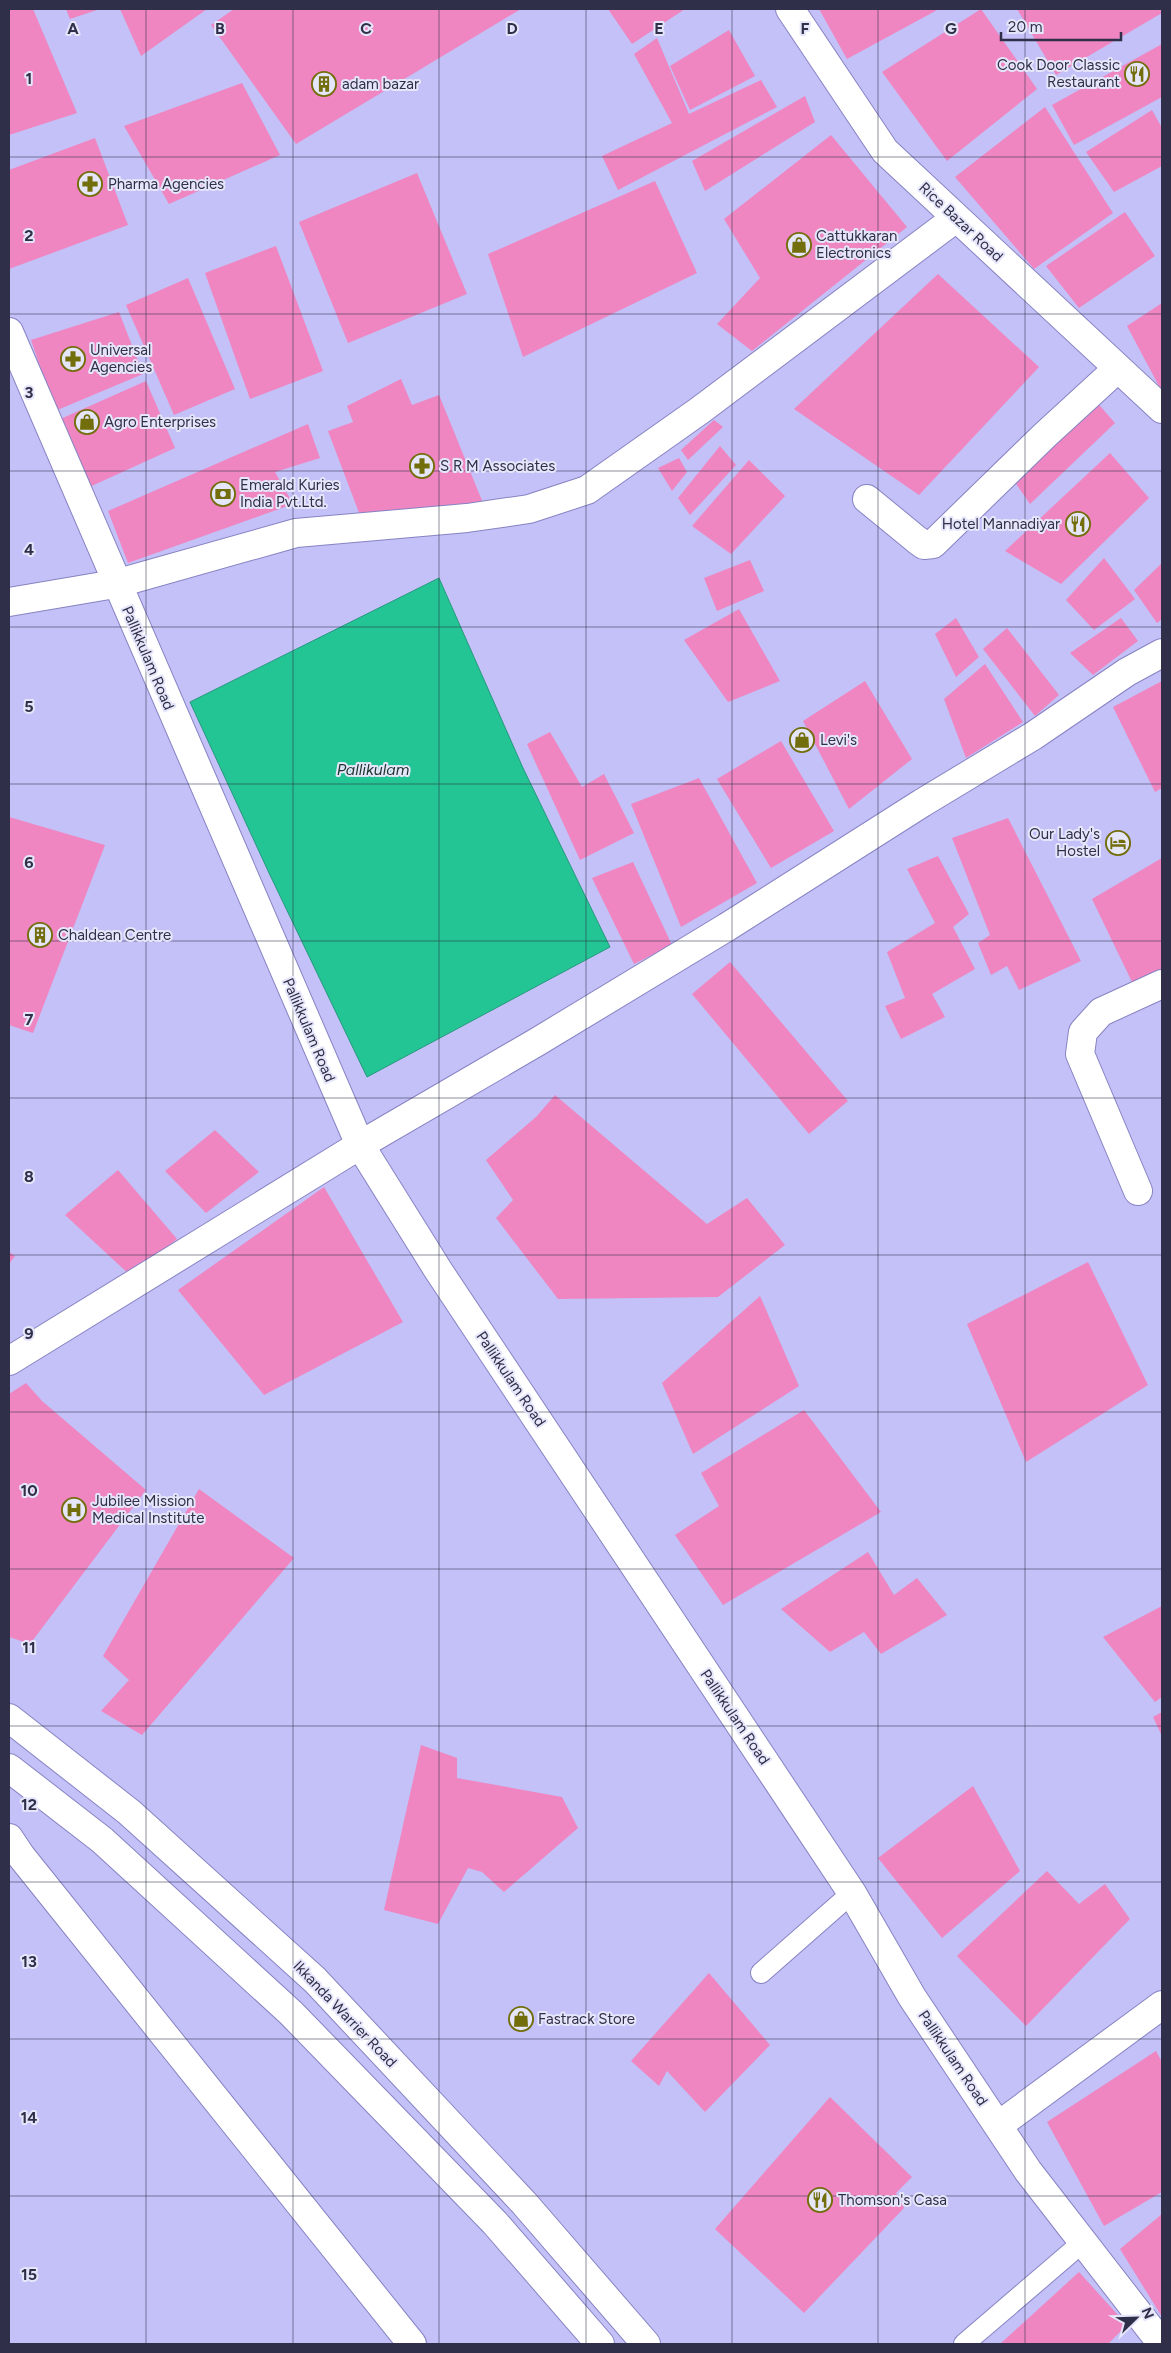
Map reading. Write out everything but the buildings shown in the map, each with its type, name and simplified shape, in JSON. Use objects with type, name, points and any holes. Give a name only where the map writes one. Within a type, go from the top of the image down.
[{"type":"street","name":"Rice Bazar Road","points":[[790,9],[885,151],[1162,409]]},
{"type":"street","points":[[9,602],[116,584],[296,533],[457,519],[529,509],[587,490],[699,411],[956,218]]},
{"type":"street","name":"Pallikkulam Road","points":[[9,332],[116,584],[360,1145],[438,1270],[852,1893],[912,1997],[1028,2171],[1162,2344]]},
{"type":"street","points":[[867,499],[924,545],[933,544],[1045,435],[1118,370]]},
{"type":"street","points":[[9,1361],[360,1145],[537,1042],[727,927],[922,803],[1032,736],[1127,672],[1162,653]]},
{"type":"street","points":[[1138,1191],[1080,1054],[1083,1032],[1101,1012],[1162,984]]},
{"type":"street","name":"Ikkanda Warrier Road","points":[[9,1718],[129,1812],[315,1980],[524,2202],[646,2344]]},
{"type":"street","points":[[9,1768],[102,1840],[291,2013],[495,2224],[600,2344]]},
{"type":"street","points":[[9,1838],[21,1856],[412,2344]]},
{"type":"street","points":[[999,2125],[1162,2005]]},
{"type":"lane","points":[[761,1973],[852,1893]]},
{"type":"lane","points":[[964,2344],[1083,2242]]},
{"type":"water","name":"Pallikulam","points":[[439,578],[523,768],[610,947],[367,1077],[269,873],[190,702]]},
{"type":"place","name":"Cook Door Classic Restaurant","points":[[1137,74]]},
{"type":"place","name":"adam bazar","points":[[324,84]]},
{"type":"place","name":"Pharma Agencies","points":[[90,184]]},
{"type":"place","name":"Cattukkaran Electronics","points":[[799,245]]},
{"type":"place","name":"Universal Agencies","points":[[73,359]]},
{"type":"place","name":"Agro Enterprises","points":[[87,422]]},
{"type":"place","name":"S R M Associates","points":[[422,466]]},
{"type":"place","name":"Emerald Kuries India Pvt.Ltd.","points":[[223,494]]},
{"type":"place","name":"Hotel Mannadiyar","points":[[1078,524]]},
{"type":"place","name":"Levi's","points":[[802,740]]},
{"type":"place","name":"Our Lady's Hostel","points":[[1118,843]]},
{"type":"place","name":"Chaldean Centre","points":[[40,935]]},
{"type":"place","name":"Jubilee Mission Medical Institute","points":[[74,1510]]},
{"type":"place","name":"Fastrack Store","points":[[521,2019]]},
{"type":"place","name":"Thomson's Casa","points":[[820,2200]]}]
